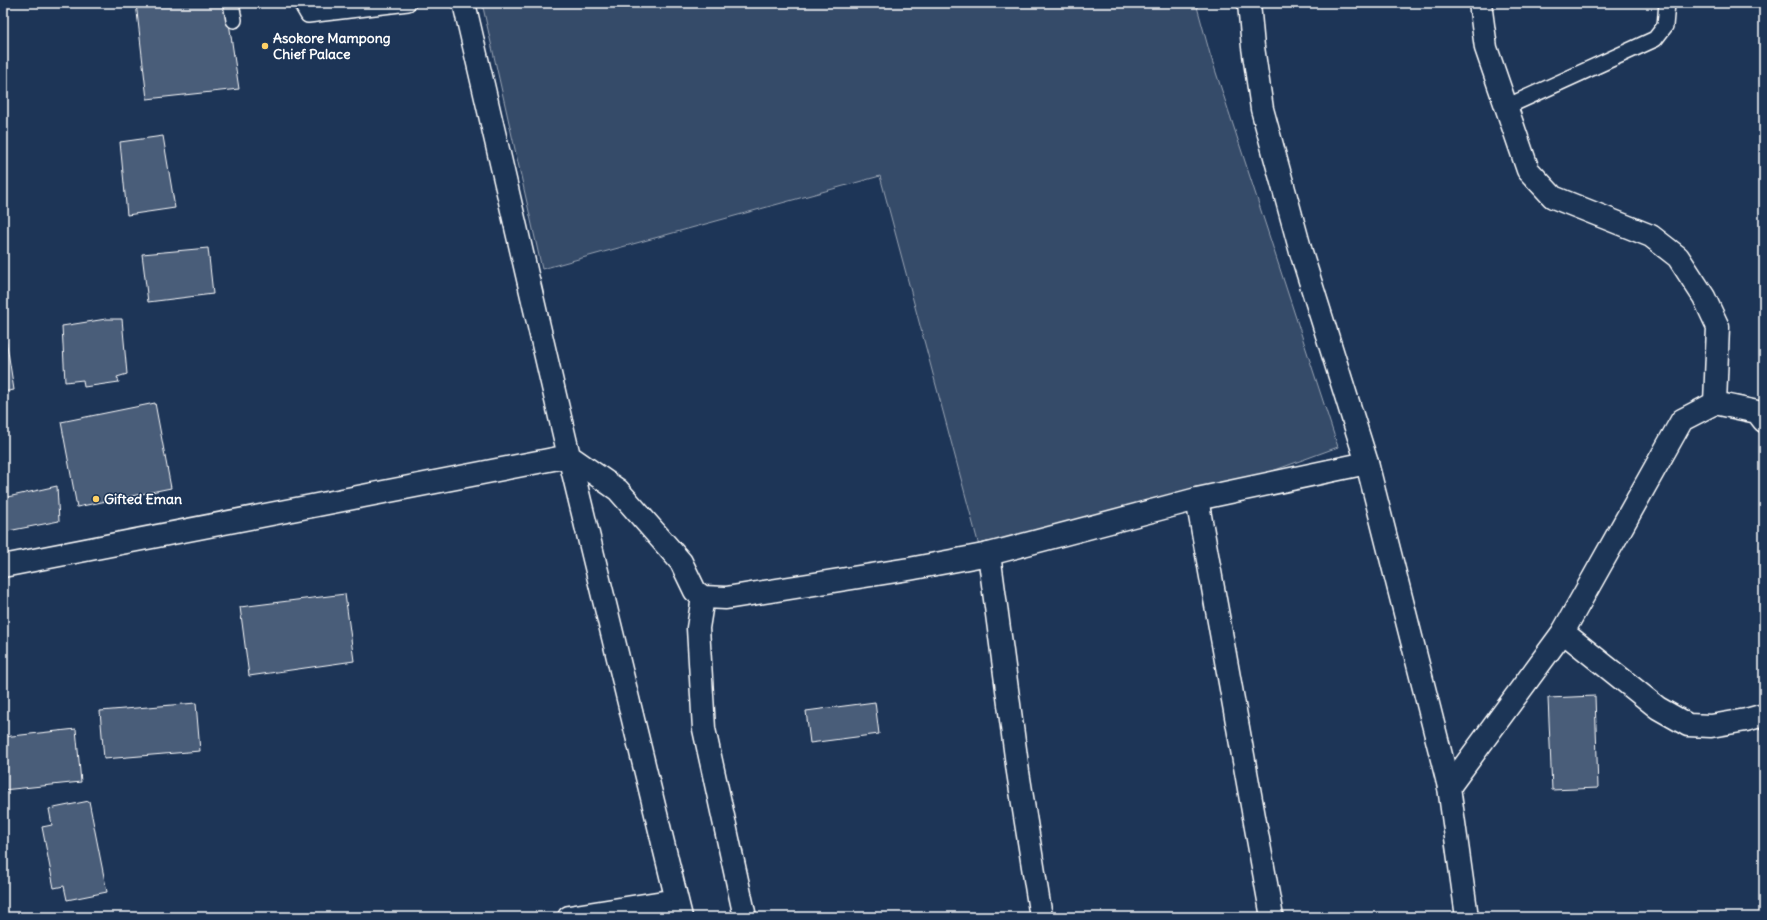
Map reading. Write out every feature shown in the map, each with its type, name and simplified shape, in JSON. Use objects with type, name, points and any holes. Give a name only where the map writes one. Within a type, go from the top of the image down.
[{"type":"street","points":[[464,3],[569,456],[678,909],[569,917]]},
{"type":"street","points":[[1249,3],[1253,48],[1262,109],[1301,252],[1367,463],[1449,787],[1467,917]]},
{"type":"street","points":[[1480,3],[1486,48],[1528,170],[1552,197],[1651,236],[1678,258],[1704,297],[1718,327],[1715,403]]},
{"type":"street","points":[[1449,787],[1563,632],[1682,420],[1715,403],[1757,412],[1764,420]]},
{"type":"street","points":[[3,566],[569,456],[618,490],[681,562],[695,591],[703,597],[726,598],[909,569],[989,554],[1197,499],[1367,463]]},
{"type":"street","points":[[1197,499],[1272,917]]},
{"type":"street","points":[[989,554],[1018,772],[1041,917]]},
{"type":"street","points":[[703,597],[698,628],[704,729],[745,917]]},
{"type":"street","points":[[1563,632],[1658,708],[1688,725],[1711,726],[1746,720],[1764,715]]},
{"type":"lane","points":[[231,3],[234,20]]},
{"type":"lane","points":[[301,3],[308,15],[408,3]]},
{"type":"lane","points":[[1506,107],[1656,39],[1665,26],[1667,3]]},
{"type":"shaded area","points":[[482,3],[1196,3],[1210,54],[1338,447],[1245,481],[979,546],[880,176],[542,269]]},
{"type":"building","points":[[136,3],[226,3],[239,89],[147,99]]},
{"type":"building","points":[[163,136],[175,208],[127,215],[120,142]]},
{"type":"building","points":[[208,248],[213,294],[148,302],[142,254]]},
{"type":"building","points":[[106,319],[122,319],[127,374],[117,377],[119,382],[84,387],[83,380],[65,382],[62,326]]},
{"type":"building","points":[[5,332],[14,390],[3,392],[3,333]]},
{"type":"building","points":[[155,403],[171,488],[77,507],[61,422]]},
{"type":"building","points":[[57,486],[59,521],[3,532],[3,498]]},
{"type":"building","points":[[345,594],[354,661],[249,676],[240,607]]},
{"type":"building","points":[[1595,696],[1598,788],[1552,790],[1548,698]]},
{"type":"building","points":[[875,702],[879,734],[810,743],[806,711]]},
{"type":"building","points":[[196,703],[200,751],[104,759],[100,711]]},
{"type":"building","points":[[76,729],[81,782],[3,790],[3,737]]},
{"type":"building","points":[[89,801],[107,892],[67,900],[64,886],[54,888],[42,827],[52,825],[49,809]]},
{"type":"place","name":"Asokore Mampong Chief Palace","points":[[265,46]]},
{"type":"place","name":"Gifted Eman","points":[[96,499]]}]
